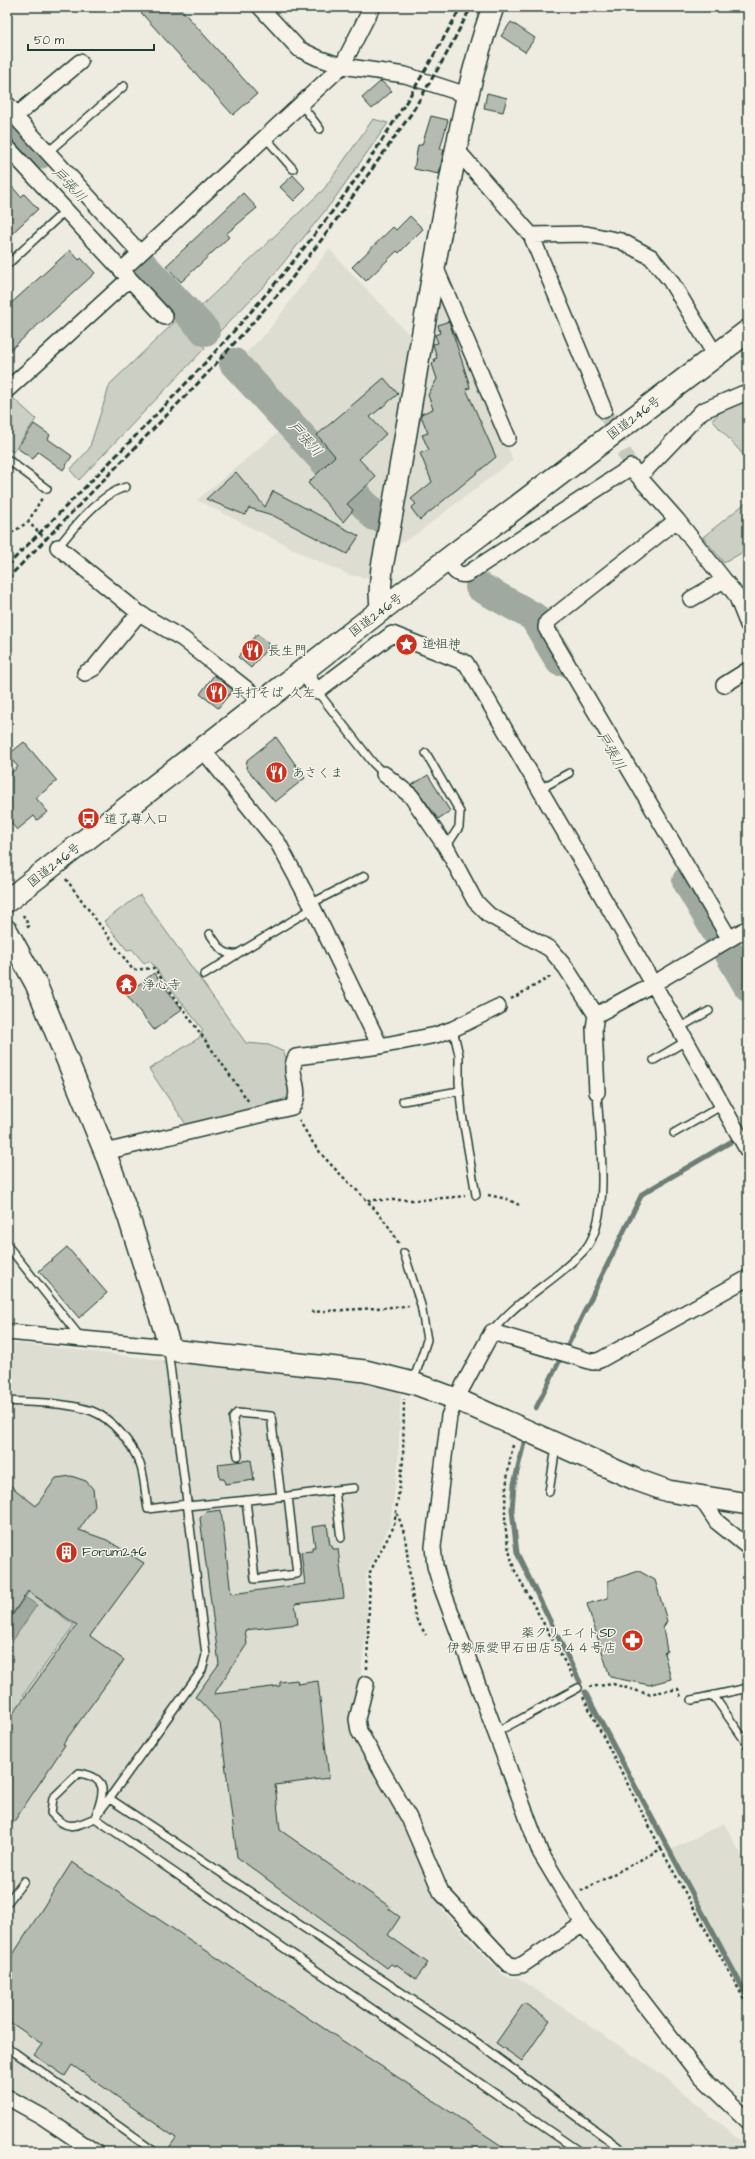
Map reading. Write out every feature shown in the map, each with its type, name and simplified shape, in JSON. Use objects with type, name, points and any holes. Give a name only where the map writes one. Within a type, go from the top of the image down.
[{"type":"highway","name":"国道246号","points":[[7,901],[381,610],[448,561],[748,332]]},
{"type":"street","points":[[260,7],[299,49],[318,58],[342,66],[405,75],[467,95]]},
{"type":"street","points":[[7,390],[125,274],[140,253],[342,66],[372,7]]},
{"type":"street","points":[[381,610],[380,593],[382,567],[434,264],[467,95],[483,37],[494,7]]},
{"type":"street","points":[[80,62],[12,110],[20,122],[140,253]]},
{"type":"street","points":[[7,148],[165,317]]},
{"type":"street","points":[[456,149],[531,235],[604,410]]},
{"type":"street","points":[[531,235],[586,234],[621,241],[651,257],[670,280],[716,356]]},
{"type":"street","points":[[434,264],[508,438]]},
{"type":"street","points":[[639,477],[702,411],[742,394],[748,393]]},
{"type":"street","points":[[448,561],[457,573],[462,576],[467,574],[631,467],[677,520],[736,595],[748,625]]},
{"type":"street","points":[[677,520],[547,622],[546,628],[724,941]]},
{"type":"street","points":[[58,547],[139,613],[183,639],[263,702]]},
{"type":"street","points":[[691,599],[724,580]]},
{"type":"street","points":[[85,673],[94,668],[139,613]]},
{"type":"street","points":[[303,671],[317,690],[392,634],[466,663],[683,1034],[748,1150]]},
{"type":"street","points":[[724,685],[748,670]]},
{"type":"street","points":[[203,750],[278,843],[312,906],[380,1046]]},
{"type":"street","points":[[384,774],[411,796],[446,847],[475,901],[489,915],[550,948],[562,970],[596,1015],[594,1028],[597,1092]]},
{"type":"street","points":[[596,1015],[653,984],[748,928]]},
{"type":"street","points":[[7,931],[36,984],[105,1152],[129,1218],[169,1347]]},
{"type":"street","points":[[105,1152],[292,1107],[298,1095],[292,1064],[296,1057],[380,1046],[436,1035],[453,1029],[498,1006]]},
{"type":"street","points":[[748,1278],[600,1360],[593,1362],[492,1332],[456,1399],[448,1424],[433,1547],[435,1566],[495,1733],[540,1852],[566,1898],[583,1924],[697,2072],[748,2121]]},
{"type":"street","points":[[7,1332],[169,1347],[178,1352],[365,1371],[409,1382],[456,1399],[517,1428],[637,1480],[668,1491],[701,1498],[748,1504]]},
{"type":"street","points":[[701,1498],[717,1522],[748,1547]]},
{"type":"street","points":[[366,1684],[357,1719],[359,1731],[409,1818],[441,1892],[451,1905],[508,1964],[514,1966],[522,1966],[583,1924]]},
{"type":"street","points":[[7,2097],[43,2117],[95,2152]]},
{"type":"lane","points":[[53,158],[124,86]]},
{"type":"lane","points":[[301,104],[320,129]]},
{"type":"lane","points":[[265,137],[293,169]]},
{"type":"lane","points":[[7,265],[66,210]]},
{"type":"lane","points":[[7,459],[47,489]]},
{"type":"lane","points":[[58,547],[80,520],[114,490],[126,486]]},
{"type":"lane","points":[[317,690],[373,763],[384,774]]},
{"type":"lane","points":[[426,753],[460,812],[459,827],[446,847]]},
{"type":"lane","points":[[540,789],[569,773]]},
{"type":"lane","points":[[204,975],[312,906],[365,876]]},
{"type":"lane","points":[[210,934],[223,952],[229,955],[237,954]]},
{"type":"lane","points":[[654,1060],[708,1011]]},
{"type":"lane","points":[[453,1029],[459,1055],[459,1091],[476,1195]]},
{"type":"lane","points":[[403,1101],[459,1091]]},
{"type":"lane","points":[[492,1332],[506,1314],[573,1261],[588,1246],[597,1227],[602,1199],[597,1092]]},
{"type":"lane","points":[[674,1133],[723,1105]]},
{"type":"lane","points":[[7,1246],[82,1340]]},
{"type":"lane","points":[[404,1253],[421,1305],[427,1340],[409,1382]]},
{"type":"lane","points":[[95,1818],[103,1793],[100,1783],[92,1775],[79,1773],[53,1798],[51,1813],[60,1824],[74,1827],[95,1818],[202,1670],[206,1655],[169,1347]]},
{"type":"lane","points":[[7,1401],[59,1405],[92,1411],[114,1425],[127,1441],[140,1464],[148,1509],[354,1488]]},
{"type":"lane","points":[[238,1456],[233,1418],[237,1413],[271,1416],[297,1574],[255,1578],[246,1500]]},
{"type":"lane","points":[[549,1492],[556,1444]]},
{"type":"lane","points":[[335,1490],[341,1538]]},
{"type":"lane","points":[[495,1733],[578,1688]]},
{"type":"lane","points":[[692,1700],[748,1688]]},
{"type":"lane","points":[[713,1695],[748,1745]]},
{"type":"lane","points":[[110,1799],[479,2044],[625,2152]]},
{"type":"lane","points":[[95,1818],[580,2152]]},
{"type":"lane","points":[[7,1903],[24,1881]]},
{"type":"lane","points":[[7,2047],[155,2152]]},
{"type":"lane","points":[[743,2152],[748,2146]]},
{"type":"path","points":[[7,536],[28,522],[47,489]]},
{"type":"path","points":[[28,522],[58,547]]},
{"type":"path","points":[[55,863],[132,970],[154,968],[258,1115]]},
{"type":"path","points":[[498,1006],[562,970]]},
{"type":"path","points":[[292,1107],[319,1151],[368,1200],[392,1229],[404,1253]]},
{"type":"path","points":[[368,1200],[422,1200],[476,1195],[496,1196],[519,1205]]},
{"type":"path","points":[[311,1312],[421,1305]]},
{"type":"path","points":[[366,1684],[370,1572],[394,1526],[403,1461],[409,1382]]},
{"type":"path","points":[[517,1428],[504,1497],[505,1533],[509,1553],[515,1571],[578,1688],[661,1849],[748,2006]]},
{"type":"path","points":[[396,1514],[398,1515],[405,1536],[416,1616],[426,1635]]},
{"type":"path","points":[[578,1688],[614,1684],[648,1694],[678,1690]]},
{"type":"path","points":[[566,1898],[661,1849]]},
{"type":"shaded area","points":[[373,119],[388,123],[332,202],[268,282],[220,331],[199,308],[324,189]]},
{"type":"shaded area","points":[[329,249],[413,339],[441,289],[513,460],[415,535],[396,546],[375,548],[370,578],[349,575],[309,557],[197,500],[293,420],[237,362],[268,331]]},
{"type":"shaded area","points":[[179,318],[205,348],[79,480],[70,470],[89,449],[110,384]]},
{"type":"shaded area","points":[[11,396],[36,419],[13,452],[7,448],[7,399]]},
{"type":"shaded area","points":[[748,400],[748,460],[712,420],[723,410]]},
{"type":"shaded area","points":[[748,501],[748,549],[724,563],[703,537]]},
{"type":"shaded area","points":[[140,895],[246,1043],[269,1045],[284,1052],[296,1086],[291,1097],[187,1126],[149,1069],[199,1038],[203,1030],[150,961],[144,963],[132,949],[127,950],[104,921]]},
{"type":"shaded area","points":[[7,1342],[393,1387],[401,1391],[398,1464],[390,1525],[366,1575],[367,1626],[358,1694],[358,1734],[444,1912],[502,1974],[511,1978],[517,1977],[664,2076],[744,2144],[748,2139],[748,2152],[102,2152],[7,2090]]},
{"type":"shaded area","points":[[29,1592],[74,1625],[23,1695],[52,1715],[44,1726],[7,1702],[7,1619],[13,1615]]},
{"type":"shaded area","points":[[25,1597],[37,1605],[7,1649],[7,1619],[13,1615]]},
{"type":"shaded area","points":[[724,1823],[748,1868],[748,1993],[670,1850]]},
{"type":"building","points":[[136,7],[179,7],[257,94],[233,115]]},
{"type":"building","points":[[511,22],[535,38],[525,52],[501,36]]},
{"type":"building","points":[[381,81],[392,91],[372,109],[362,98]]},
{"type":"building","points":[[487,93],[507,98],[503,112],[484,108]]},
{"type":"building","points":[[431,116],[448,120],[440,149],[444,149],[439,174],[414,169],[418,145],[422,145]]},
{"type":"building","points":[[293,175],[306,189],[294,201],[280,187]]},
{"type":"building","points":[[7,181],[21,197],[24,194],[38,209],[7,238]]},
{"type":"building","points":[[243,193],[257,208],[226,234],[229,237],[181,282],[166,266]]},
{"type":"building","points":[[410,216],[423,229],[399,253],[397,251],[366,281],[352,267],[393,227],[396,230]]},
{"type":"building","points":[[70,250],[79,260],[81,258],[95,273],[7,353],[7,307]]},
{"type":"building","points":[[449,321],[469,383],[470,388],[466,389],[496,457],[420,520],[411,508],[416,504],[411,499],[432,482],[420,453],[429,450],[422,435],[428,433],[421,414],[433,409],[428,395],[437,379],[432,364],[435,362],[434,359],[437,358],[433,344],[438,343],[435,335],[440,333],[438,325]]},
{"type":"building","points":[[384,378],[398,394],[370,417],[386,434],[359,459],[376,477],[347,504],[353,510],[343,522],[308,483],[335,456],[317,435]]},
{"type":"building","points":[[34,424],[50,435],[48,439],[72,456],[63,470],[38,452],[33,459],[17,448]]},
{"type":"building","points":[[236,472],[265,507],[273,491],[359,536],[347,554],[272,515],[249,508],[245,515],[206,499]]},
{"type":"building","points":[[257,634],[270,645],[251,668],[238,657]]},
{"type":"building","points":[[214,675],[233,690],[218,708],[200,694]]},
{"type":"building","name":"あさくま","points":[[276,737],[305,778],[275,802],[246,768],[247,760]]},
{"type":"building","points":[[24,742],[57,781],[36,798],[48,812],[37,820],[34,816],[17,830],[7,818],[7,776],[18,767],[8,755]]},
{"type":"building","points":[[428,775],[450,811],[438,819],[412,785]]},
{"type":"building","points":[[154,973],[182,1009],[154,1030],[126,994]]},
{"type":"building","points":[[67,1247],[107,1293],[79,1318],[39,1271]]},
{"type":"building","points":[[251,1460],[254,1480],[225,1484],[224,1479],[220,1479],[218,1464]]},
{"type":"building","points":[[71,1476],[86,1481],[93,1489],[95,1506],[79,1530],[107,1540],[144,1563],[90,1636],[124,1660],[63,1744],[65,1745],[7,1832],[7,1707],[14,1712],[77,1625],[28,1591],[7,1622],[7,1483],[36,1506],[56,1478]]},
{"type":"building","points":[[221,1510],[231,1594],[305,1584],[301,1552],[312,1551],[312,1547],[315,1547],[312,1527],[327,1525],[330,1545],[332,1545],[333,1549],[338,1549],[344,1598],[295,1604],[298,1624],[245,1630],[247,1644],[214,1694],[280,1686],[280,1682],[297,1680],[298,1684],[318,1681],[329,1778],[275,1785],[280,1830],[390,1907],[389,1909],[400,1917],[388,1935],[428,1963],[416,1979],[396,1964],[395,1966],[391,1964],[387,1968],[237,1857],[220,1723],[195,1697],[219,1664],[200,1518],[206,1512]]},
{"type":"building","name":"薬クリエイトSD 伊勢原愛甲石田店５４４号店","points":[[639,1571],[655,1580],[667,1621],[663,1628],[667,1651],[664,1653],[671,1679],[649,1685],[610,1677],[587,1604],[608,1598],[608,1581]]},
{"type":"building","points":[[72,1862],[511,2152],[166,2152],[176,2138],[72,2065],[65,2076],[34,2055],[42,2044],[7,2020],[7,1964]]},
{"type":"building","points":[[524,2003],[550,2020],[522,2061],[496,2043]]},
{"type":"waterway","name":"戸張川","points":[[7,118],[40,154]]},
{"type":"waterway","name":"戸張川","points":[[138,260],[205,331]]},
{"type":"waterway","name":"戸張川","points":[[234,363],[375,516]]},
{"type":"waterway","name":"戸張川","points":[[480,587],[534,617],[560,661]]},
{"type":"waterway","name":"戸張川","points":[[687,881],[720,938]]},
{"type":"waterway","name":"戸張川","points":[[725,946],[748,986]]},
{"type":"waterway","points":[[567,1347],[642,1194],[734,1140]]},
{"type":"waterway","points":[[536,1408],[561,1358]]},
{"type":"waterway","points":[[524,1443],[514,1484],[512,1510],[517,1553],[580,1682]]},
{"type":"waterway","points":[[585,1692],[748,1998]]},
{"type":"tunnel","points":[[604,410],[631,467]]},
{"type":"railway","points":[[7,566],[128,444],[207,361],[282,275],[358,177],[394,122],[461,7]]},
{"type":"railway","points":[[7,579],[204,377],[289,282],[329,230],[411,114],[446,55],[471,7]]},
{"type":"place","name":"道祖神","points":[[407,644]]},
{"type":"place","name":"長生門","points":[[253,651]]},
{"type":"place","name":"手打そば 久左","points":[[217,693]]},
{"type":"place","name":"あさくま","points":[[276,773]]},
{"type":"place","name":"道了尊入口","points":[[88,819]]},
{"type":"place","name":"浄心寺","points":[[127,985]]},
{"type":"place","name":"Forum246","points":[[66,1552]]},
{"type":"place","name":"薬クリエイトSD 伊勢原愛甲石田店５４４号店","points":[[632,1640]]}]
